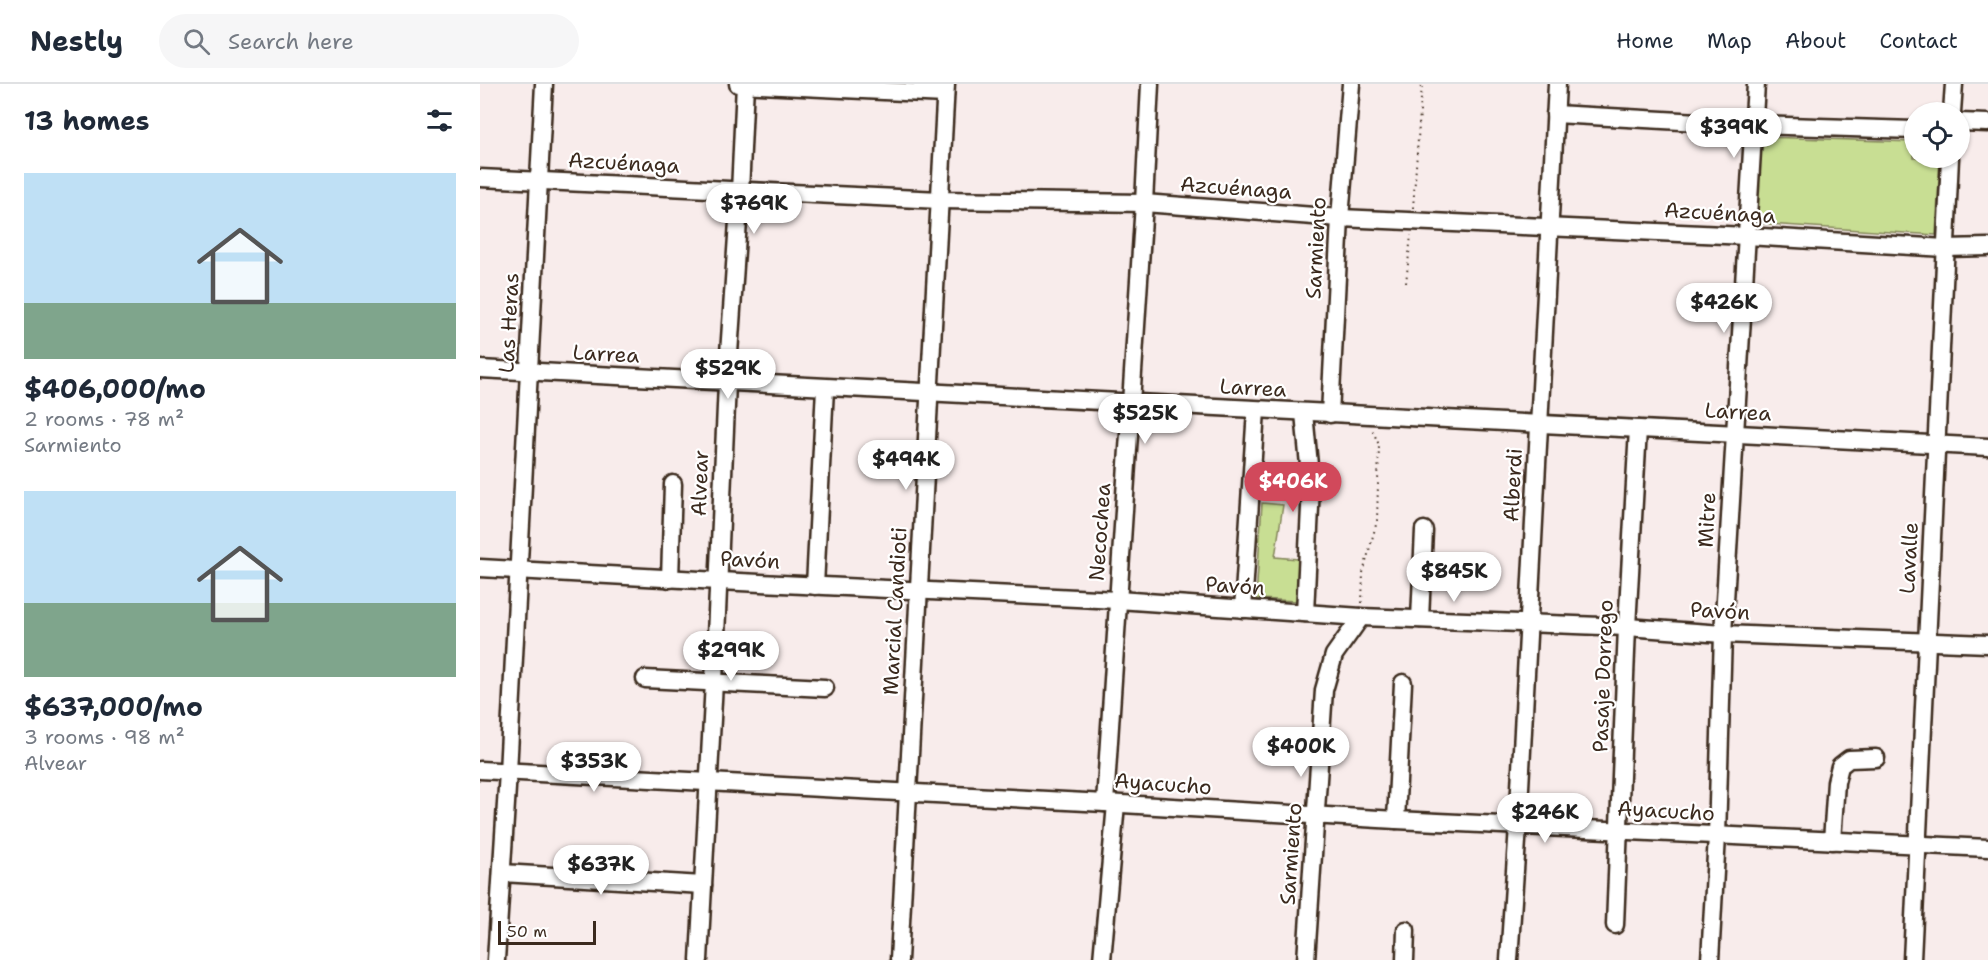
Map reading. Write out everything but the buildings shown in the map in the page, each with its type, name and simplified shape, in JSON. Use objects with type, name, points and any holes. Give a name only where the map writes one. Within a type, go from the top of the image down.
[{"type":"street","name":"Las Heras","points":[[496,960],[544,84]]},
{"type":"street","points":[[738,84],[946,89]]},
{"type":"street","name":"Alvear","points":[[699,960],[727,383],[745,84]]},
{"type":"street","name":"Necochea","points":[[1102,960],[1118,600],[1150,84]]},
{"type":"street","name":"Sarmiento","points":[[1330,414],[1340,218],[1351,84]]},
{"type":"street","name":"Alberdi","points":[[1509,960],[1557,84]]},
{"type":"street","name":"Mitre","points":[[1710,960],[1717,836],[1723,634],[1756,84]]},
{"type":"street","points":[[1953,102],[1954,84]]},
{"type":"street","name":"Marcial Candioti","points":[[899,960],[946,89]]},
{"type":"street","points":[[1555,114],[1753,125],[1904,130]]},
{"type":"street","points":[[1970,122],[1988,123]]},
{"type":"street","name":"Lavalle","points":[[1912,960],[1949,168]]},
{"type":"street","name":"Azcuénaga","points":[[480,178],[940,200],[1144,203],[1412,222],[1747,236],[1945,248],[1988,247]]},
{"type":"street","name":"Larrea","points":[[480,369],[1988,447]]},
{"type":"street","points":[[815,586],[825,388]]},
{"type":"street","points":[[1243,609],[1256,410]]},
{"type":"street","points":[[1304,413],[1311,486],[1305,613]]},
{"type":"street","name":"Pasaje Dorrego","points":[[1616,925],[1627,627],[1638,429]]},
{"type":"street","points":[[670,579],[673,484]]},
{"type":"street","points":[[1420,620],[1424,530]]},
{"type":"street","name":"Pavón","points":[[480,568],[719,582],[1118,600],[1420,620],[1988,644]]},
{"type":"street","name":"Sarmiento","points":[[1306,960],[1321,718],[1328,673],[1334,655],[1361,617]]},
{"type":"street","points":[[645,679],[825,688]]},
{"type":"street","points":[[1396,820],[1402,683]]},
{"type":"street","points":[[1833,841],[1836,782],[1840,766],[1849,759],[1876,758]]},
{"type":"street","name":"Ayacucho","points":[[480,770],[1316,816],[1988,848]]},
{"type":"street","points":[[502,873],[703,885]]},
{"type":"street","points":[[1405,960],[1406,930]]},
{"type":"path","points":[[1406,283],[1422,84]]},
{"type":"path","points":[[1361,617],[1363,573],[1377,521],[1379,445],[1366,416]]},
{"type":"green space","points":[[1760,137],[1904,142],[1904,168],[1939,168],[1936,235],[1753,223]]},
{"type":"green space","points":[[1262,503],[1283,505],[1275,557],[1298,559],[1297,601],[1256,599]]}]
